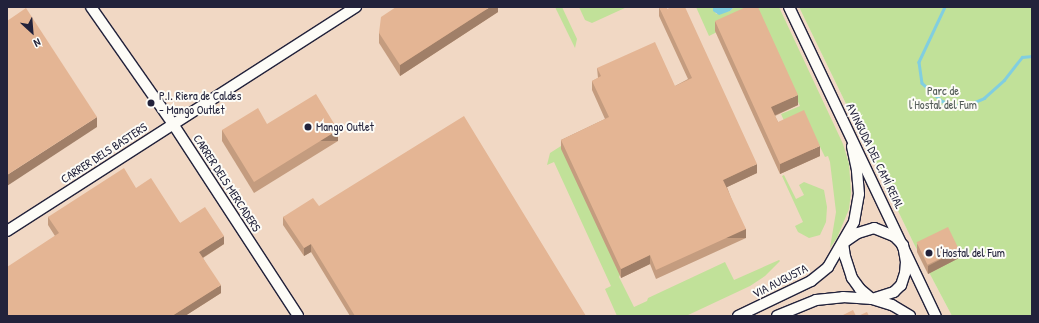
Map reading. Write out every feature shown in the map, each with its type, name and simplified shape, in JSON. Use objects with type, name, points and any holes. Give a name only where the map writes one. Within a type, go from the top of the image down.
[{"type":"street","name":"CARRER DELS MERCADERS","points":[[91,7],[173,124],[298,316]]},
{"type":"street","name":"CARRER DELS BASTERS","points":[[7,231],[356,7]]},
{"type":"street","name":"AVINGUDA DEL CAMÍ REIAL","points":[[789,7],[936,316]]},
{"type":"street","name":"VIA AUGUSTA","points":[[738,316],[811,281],[828,267],[843,243],[854,222],[859,194],[857,170],[848,130]]},
{"type":"street","name":"VIA AUGUSTA","points":[[843,243],[858,233],[874,228],[894,236],[903,246]]},
{"type":"street","points":[[843,243],[845,257],[852,278],[860,289],[872,299]]},
{"type":"street","points":[[872,299],[894,292],[901,285],[905,273],[906,262],[903,246]]},
{"type":"street","points":[[777,316],[816,300],[843,297],[872,299],[892,305],[910,316]]},
{"type":"shaded area","points":[[7,7],[799,7],[914,244],[952,316],[7,316]]},
{"type":"green space","points":[[555,7],[562,7],[577,39],[575,48]]},
{"type":"green space","points":[[579,7],[627,7],[592,23],[585,20]]},
{"type":"green space","points":[[696,7],[713,7],[716,14],[730,11],[734,7],[779,7],[843,144],[849,164],[851,192],[849,209],[837,238],[830,248],[836,212],[830,162],[828,156],[825,157],[805,116],[786,125],[781,114],[800,106],[757,12],[709,36]]},
{"type":"green space","name":"Parc de l'Hostal del Fum","points":[[799,7],[1032,7],[1032,316],[952,316],[914,244]]},
{"type":"green space","points":[[561,146],[621,273],[619,277],[634,307],[647,301],[648,298],[725,262],[734,280],[779,260],[780,261],[765,276],[750,286],[686,316],[617,316],[605,289],[611,286],[554,162],[547,165],[550,153]]},
{"type":"green space","points":[[784,175],[796,199],[804,195],[799,185],[804,182],[824,190],[827,207],[826,222],[820,235],[809,238],[798,232],[795,226],[803,222],[782,176]]},
{"type":"water","points":[[713,7],[734,7],[730,11],[719,15],[713,11]]},
{"type":"building","points":[[396,7],[490,7],[400,65],[379,33],[381,17]]},
{"type":"building","points":[[659,7],[667,7],[667,9],[672,7],[685,7],[757,164],[723,180],[746,229],[656,270],[650,255],[621,269],[561,140],[609,117],[592,81],[601,76],[597,68],[655,42],[675,86],[692,78]]},
{"type":"building","points":[[746,7],[758,7],[798,95],[771,107],[778,122],[804,110],[820,146],[780,164],[715,21]]},
{"type":"building","points":[[26,8],[97,117],[7,175],[7,21]]},
{"type":"building","points":[[316,94],[338,130],[254,182],[222,130],[258,108],[267,124]]},
{"type":"building","points":[[464,116],[586,316],[355,316],[311,244],[304,248],[283,217],[313,198],[319,206]]},
{"type":"building","points":[[124,168],[136,188],[151,178],[180,223],[205,207],[224,236],[199,252],[221,285],[172,316],[7,316],[7,267],[59,233],[48,217]]},
{"type":"building","points":[[948,227],[959,249],[928,265],[917,242]]},
{"type":"building","points":[[853,310],[856,316],[841,316]]},
{"type":"building","points":[[867,312],[869,316],[858,316]]},
{"type":"waterway","points":[[945,7],[919,62],[922,83],[942,101],[963,107],[984,98],[1004,80],[1022,57],[1032,56]]},
{"type":"place","name":"P.I. Riera de Caldes - Mango Outlet","points":[[151,103]]},
{"type":"place","name":"Mango Outlet","points":[[308,127]]},
{"type":"place","name":"l'Hostal del Fum","points":[[929,253]]}]
